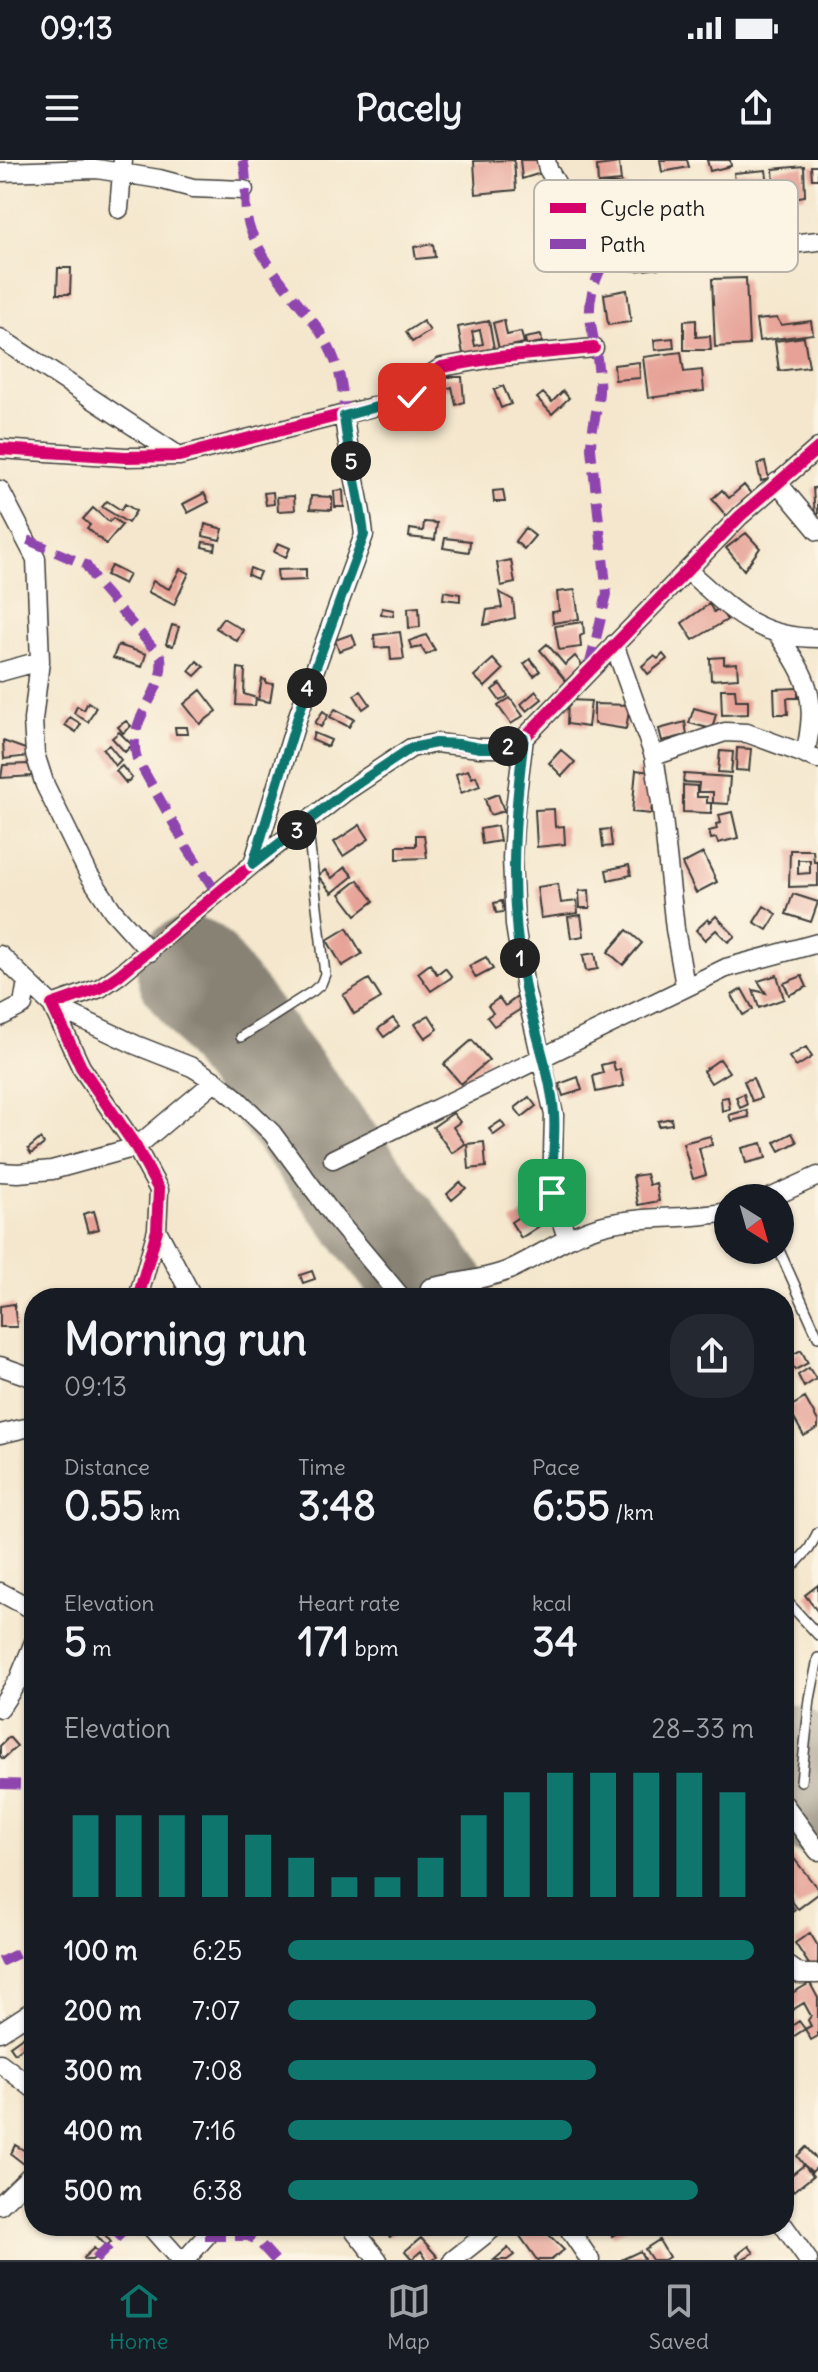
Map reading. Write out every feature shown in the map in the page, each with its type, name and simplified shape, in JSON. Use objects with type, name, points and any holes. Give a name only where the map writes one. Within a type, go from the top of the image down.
[{"type":"street","points":[[546,160],[555,180]]},
{"type":"street","points":[[119,209],[122,167]]},
{"type":"street","points":[[0,172],[122,167],[193,188],[244,190]]},
{"type":"street","points":[[798,243],[818,241]]},
{"type":"street","points":[[0,338],[179,456]]},
{"type":"street","points":[[0,449],[125,457],[179,456],[412,397],[442,367],[512,355],[594,348]]},
{"type":"street","points":[[253,864],[303,701],[364,535],[344,416]]},
{"type":"street","points":[[0,1017],[23,1005],[100,988],[150,952],[253,864],[345,792],[411,748],[436,743],[505,748],[524,738],[777,482],[818,448]]},
{"type":"street","points":[[777,482],[818,531]]},
{"type":"street","points":[[0,490],[5,511],[36,559],[40,661],[33,720],[35,754],[45,785],[89,875],[113,911],[150,952]]},
{"type":"street","points":[[688,571],[739,616],[755,626],[777,633],[818,638]]},
{"type":"street","points":[[654,756],[725,732],[747,733],[812,757],[812,701],[805,676],[777,633]]},
{"type":"street","points":[[614,644],[654,756],[685,986]]},
{"type":"street","points":[[0,672],[40,661]]},
{"type":"street","points":[[524,738],[512,858],[515,925],[525,988],[554,1115],[552,1193],[567,1238]]},
{"type":"street","points":[[333,1159],[685,986],[726,968],[818,943]]},
{"type":"street","points":[[0,955],[48,1001],[136,1045],[192,1067],[215,1081],[272,1133],[335,1218],[394,1288]]},
{"type":"street","points":[[23,1005],[27,981]]},
{"type":"street","points":[[48,1001],[81,1067],[136,1147],[159,1190],[157,1230],[141,1288]]},
{"type":"street","points":[[0,1172],[52,1170],[136,1147],[215,1081]]},
{"type":"street","points":[[794,1187],[818,1176]]},
{"type":"street","points":[[430,1288],[505,1271],[567,1238],[603,1225],[638,1219],[714,1215]]},
{"type":"street","points":[[157,1230],[188,1288]]},
{"type":"street","points":[[0,1366],[24,1374]]},
{"type":"street","points":[[0,1434],[24,1428]]},
{"type":"street","points":[[0,1592],[24,1605]]},
{"type":"street","points":[[1,1707],[24,1667]]},
{"type":"street","points":[[794,1819],[818,1851]]},
{"type":"street","points":[[794,1970],[800,1974],[818,1974]]},
{"type":"street","points":[[0,2032],[24,2016]]},
{"type":"street","points":[[0,2063],[24,2081]]},
{"type":"street","points":[[0,2205],[24,2182]]},
{"type":"street","points":[[160,2236],[183,2260],[206,2236]]},
{"type":"street","points":[[359,2236],[378,2260]]},
{"type":"street","points":[[453,2260],[483,2236]]},
{"type":"street","points":[[574,2236],[590,2260]]},
{"type":"street","points":[[791,2236],[808,2260]]},
{"type":"lane","points":[[241,1037],[313,991],[321,984],[325,974],[307,822]]},
{"type":"lane","points":[[785,1264],[818,1337]]},
{"type":"lane","points":[[794,1567],[818,1532]]},
{"type":"lane","points":[[794,1567],[818,1549]]},
{"type":"lane","points":[[794,1609],[818,1635]]},
{"type":"lane","points":[[801,1781],[818,1658]]},
{"type":"building","points":[[514,160],[516,190],[476,194],[474,161]]},
{"type":"building","points":[[520,160],[538,160],[541,173],[522,179]]},
{"type":"building","points":[[660,160],[687,160],[689,167],[662,172]]},
{"type":"building","points":[[707,160],[730,160],[731,166],[710,171]]},
{"type":"building","points":[[619,163],[621,180],[598,180],[597,166]]},
{"type":"building","points":[[804,166],[805,196],[798,197],[798,180],[774,180],[773,169]]},
{"type":"building","points":[[811,166],[818,166],[818,179],[812,179]]},
{"type":"building","points":[[766,170],[767,180],[735,180],[734,173]]},
{"type":"building","points":[[433,244],[435,257],[416,259],[414,247]]},
{"type":"building","points":[[58,268],[71,268],[70,294],[57,294]]},
{"type":"building","points":[[746,278],[749,345],[715,347],[712,279]]},
{"type":"building","points":[[627,290],[631,322],[608,325],[604,294]]},
{"type":"building","points":[[777,318],[781,325],[811,321],[813,334],[759,341],[756,320]]},
{"type":"building","points":[[504,320],[507,335],[521,332],[524,343],[499,349],[493,323]]},
{"type":"building","points":[[696,320],[696,337],[710,336],[711,350],[684,350],[684,321]]},
{"type":"building","points":[[423,321],[430,331],[412,342],[406,332]]},
{"type":"building","points":[[489,321],[495,354],[464,359],[458,327]],"holes":[[[480,330],[483,344],[475,346],[472,332]]]},
{"type":"building","points":[[541,335],[542,342],[526,345],[525,338]]},
{"type":"building","points":[[804,337],[809,367],[779,371],[775,341]]},
{"type":"building","points":[[673,338],[674,348],[655,350],[654,340]]},
{"type":"building","points":[[681,352],[684,372],[702,370],[704,391],[648,398],[643,357]]},
{"type":"building","points":[[639,362],[640,378],[615,380],[614,365]]},
{"type":"building","points":[[442,377],[462,377],[464,402],[456,405],[452,387],[442,390]]},
{"type":"building","points":[[503,386],[511,404],[501,408],[494,390]]},
{"type":"building","points":[[563,391],[569,398],[552,414],[537,398],[543,393],[552,402]]},
{"type":"building","points":[[765,462],[769,479],[761,481],[757,464]]},
{"type":"building","points":[[744,485],[753,496],[728,518],[712,499],[722,490],[729,498]]},
{"type":"building","points":[[818,487],[818,516],[815,516],[813,488]]},
{"type":"building","points":[[343,490],[344,507],[335,507],[334,491]]},
{"type":"building","points":[[503,490],[505,502],[494,502],[493,491]]},
{"type":"building","points":[[273,492],[274,504],[266,505],[264,493]]},
{"type":"building","points":[[204,493],[209,502],[188,513],[183,504]]},
{"type":"building","points":[[294,496],[295,510],[278,511],[277,497]]},
{"type":"building","points":[[311,496],[332,497],[332,510],[310,509]]},
{"type":"building","points":[[107,501],[121,510],[125,504],[136,511],[128,523],[102,507]]},
{"type":"building","points":[[93,508],[109,522],[113,518],[122,525],[106,544],[87,528],[90,525],[83,519]]},
{"type":"building","points":[[424,522],[437,523],[435,540],[409,537],[410,529],[423,531]]},
{"type":"building","points":[[205,524],[223,529],[220,540],[203,536]]},
{"type":"building","points":[[525,528],[535,536],[524,549],[515,541]]},
{"type":"building","points":[[746,533],[760,548],[744,570],[726,548]]},
{"type":"building","points":[[445,538],[470,541],[469,552],[443,548]]},
{"type":"building","points":[[203,542],[216,544],[215,550],[202,547]]},
{"type":"building","points":[[278,543],[290,548],[286,557],[274,552]]},
{"type":"building","points":[[511,560],[515,583],[501,586],[497,563]]},
{"type":"building","points":[[111,566],[129,575],[124,584],[106,575]]},
{"type":"building","points":[[250,568],[260,572],[257,579],[248,575]]},
{"type":"building","points":[[180,569],[189,573],[174,605],[148,592],[153,581],[169,589]]},
{"type":"building","points":[[306,569],[306,580],[278,581],[277,570]]},
{"type":"building","points":[[575,590],[579,619],[553,623],[552,612],[559,611],[557,592]]},
{"type":"building","points":[[444,591],[460,594],[460,601],[443,599]]},
{"type":"building","points":[[499,592],[513,600],[515,618],[484,625],[487,610],[502,608]]},
{"type":"building","points":[[709,604],[714,612],[719,608],[727,620],[693,640],[682,623]]},
{"type":"building","points":[[419,607],[420,627],[409,628],[408,608]]},
{"type":"building","points":[[382,608],[394,610],[393,616],[381,614]]},
{"type":"building","points":[[223,618],[243,630],[237,641],[216,628]]},
{"type":"building","points":[[583,622],[581,647],[559,650],[555,626]]},
{"type":"building","points":[[172,625],[179,627],[173,646],[166,644]]},
{"type":"building","points":[[400,632],[404,659],[391,660],[390,647],[375,648],[374,635]]},
{"type":"building","points":[[352,634],[356,645],[339,651],[335,640]]},
{"type":"building","points":[[426,635],[435,650],[426,655],[421,647],[412,649],[409,641]]},
{"type":"building","points":[[547,644],[565,665],[575,656],[583,666],[566,681],[540,650]]},
{"type":"building","points":[[118,645],[146,654],[142,667],[113,658]]},
{"type":"building","points":[[663,654],[667,659],[648,674],[642,666],[654,656],[658,659]]},
{"type":"building","points":[[724,657],[724,664],[737,663],[738,678],[711,680],[710,658]]},
{"type":"building","points":[[493,659],[503,670],[485,687],[474,676]]},
{"type":"building","points":[[530,659],[540,671],[534,676],[524,664]]},
{"type":"building","points":[[197,661],[204,667],[195,676],[189,671]]},
{"type":"building","points":[[238,668],[245,669],[244,694],[256,698],[255,706],[236,705]]},
{"type":"building","points":[[262,679],[273,684],[270,702],[258,700]]},
{"type":"building","points":[[500,684],[508,696],[500,701],[492,690]]},
{"type":"building","points":[[798,688],[798,698],[787,698],[788,714],[775,714],[774,689]]},
{"type":"building","points":[[721,689],[735,689],[736,700],[748,700],[748,714],[722,715]]},
{"type":"building","points":[[201,690],[217,711],[200,724],[184,704]]},
{"type":"building","points":[[361,691],[370,704],[363,709],[354,695]]},
{"type":"building","points":[[536,691],[542,699],[527,711],[521,704]]},
{"type":"building","points":[[510,698],[523,716],[511,724],[498,706]]},
{"type":"building","points":[[568,700],[591,701],[588,727],[567,724]]},
{"type":"building","points":[[88,702],[96,707],[88,722],[74,713],[77,706],[84,710]]},
{"type":"building","points":[[594,704],[630,705],[626,729],[594,724]]},
{"type":"building","points":[[694,708],[716,714],[712,729],[689,723]]},
{"type":"building","points":[[335,709],[354,719],[349,727],[330,717]]},
{"type":"building","points":[[323,711],[328,715],[321,727],[315,723]]},
{"type":"building","points":[[70,717],[81,724],[76,732],[65,725]]},
{"type":"building","points":[[126,721],[131,726],[123,733],[118,727]]},
{"type":"building","points":[[685,722],[687,735],[662,741],[659,729]]},
{"type":"building","points":[[175,727],[187,727],[188,734],[176,734]]},
{"type":"building","points":[[119,732],[132,745],[125,752],[112,738]]},
{"type":"building","points":[[314,733],[331,740],[328,747],[312,740]]},
{"type":"building","points":[[3,741],[28,750],[30,756],[4,759]]},
{"type":"building","points":[[109,745],[121,760],[115,766],[103,749]]},
{"type":"building","points":[[737,748],[751,749],[749,771],[736,770]]},
{"type":"building","points":[[561,750],[575,762],[562,776],[549,763]]},
{"type":"building","points":[[720,751],[733,752],[731,773],[718,772]]},
{"type":"building","points":[[28,764],[32,776],[1,778],[3,765]]},
{"type":"building","points":[[122,766],[132,778],[126,783],[116,771]]},
{"type":"building","points":[[468,770],[472,778],[476,776],[480,786],[461,793],[456,774]]},
{"type":"building","points":[[636,770],[655,776],[651,814],[632,812]]},
{"type":"building","points":[[684,774],[730,777],[728,804],[713,803],[713,792],[698,792],[699,783],[683,782]]},
{"type":"building","points":[[683,785],[697,786],[697,797],[707,797],[707,803],[711,803],[711,813],[683,812]]},
{"type":"building","points":[[498,794],[504,811],[490,815],[485,799]]},
{"type":"building","points":[[554,809],[555,827],[564,826],[565,844],[537,847],[535,810]]},
{"type":"building","points":[[732,812],[738,838],[718,843],[716,838],[711,839],[709,831],[717,829],[716,824],[721,823],[719,815]]},
{"type":"building","points":[[360,825],[369,839],[343,856],[334,842]]},
{"type":"building","points":[[497,826],[500,841],[482,844],[480,829]]},
{"type":"building","points":[[610,829],[612,846],[603,847],[601,830]]},
{"type":"building","points":[[416,835],[424,835],[427,858],[397,859],[397,846],[416,846]]},
{"type":"building","points":[[790,850],[813,850],[814,862],[818,862],[818,886],[789,887]],"holes":[[[798,860],[810,860],[810,873],[798,874]]]},
{"type":"building","points":[[703,853],[717,882],[696,893],[682,864]]},
{"type":"building","points":[[629,865],[631,875],[608,880],[606,870]]},
{"type":"building","points":[[345,867],[353,876],[332,893],[318,876],[325,870],[332,878]]},
{"type":"building","points":[[358,880],[374,901],[356,915],[340,894]]},
{"type":"building","points":[[558,884],[561,903],[577,901],[578,913],[541,918],[537,887]]},
{"type":"building","points":[[589,890],[590,908],[580,908],[579,891]]},
{"type":"building","points":[[793,894],[818,902],[811,922],[786,914]]},
{"type":"building","points":[[502,901],[504,912],[496,913],[494,903]]},
{"type":"building","points":[[764,906],[777,914],[767,930],[754,922]]},
{"type":"building","points":[[581,915],[584,936],[571,938],[568,917]]},
{"type":"building","points":[[716,916],[735,936],[728,942],[716,930],[705,940],[696,930]]},
{"type":"building","points":[[347,928],[362,954],[342,966],[327,940]]},
{"type":"building","points":[[627,930],[642,943],[623,965],[608,952]]},
{"type":"building","points":[[595,953],[598,969],[586,971],[583,955]]},
{"type":"building","points":[[486,957],[493,969],[476,978],[469,966]]},
{"type":"building","points":[[430,964],[437,974],[445,968],[452,977],[431,991],[418,973]]},
{"type":"building","points":[[777,975],[784,999],[759,1008],[753,990],[766,993],[758,981]]},
{"type":"building","points":[[802,976],[807,987],[789,995],[784,983]]},
{"type":"building","points":[[369,979],[381,998],[354,1014],[343,995]]},
{"type":"building","points":[[742,989],[753,1009],[743,1015],[732,995]]},
{"type":"building","points":[[517,997],[524,1007],[494,1026],[487,1017],[493,1013],[488,1006],[499,998],[505,1006]]},
{"type":"building","points":[[429,1015],[438,1029],[425,1038],[415,1024]]},
{"type":"building","points":[[393,1018],[399,1026],[384,1037],[378,1029]]},
{"type":"building","points":[[472,1040],[489,1060],[461,1084],[444,1064]]},
{"type":"building","points":[[806,1047],[812,1057],[796,1067],[789,1057]]},
{"type":"building","points":[[720,1059],[729,1072],[711,1083],[703,1071]]},
{"type":"building","points":[[613,1062],[615,1071],[620,1069],[624,1086],[596,1092],[593,1076],[603,1073],[601,1065]]},
{"type":"building","points":[[578,1077],[582,1090],[563,1096],[559,1084]]},
{"type":"building","points":[[753,1078],[761,1098],[752,1101],[744,1081]]},
{"type":"building","points":[[744,1094],[747,1105],[740,1108],[736,1097]]},
{"type":"building","points":[[529,1097],[536,1106],[522,1117],[515,1108]]},
{"type":"building","points":[[728,1097],[730,1109],[722,1111],[721,1098]]},
{"type":"building","points":[[747,1110],[749,1117],[731,1121],[729,1115]]},
{"type":"building","points":[[453,1113],[460,1122],[453,1127],[465,1144],[452,1153],[433,1127]]},
{"type":"building","points":[[671,1118],[672,1124],[659,1126],[658,1121]]},
{"type":"building","points":[[501,1121],[505,1127],[494,1135],[489,1129]]},
{"type":"building","points":[[792,1133],[797,1142],[780,1151],[775,1142]]},
{"type":"building","points":[[710,1136],[712,1145],[699,1148],[706,1175],[693,1179],[683,1143]]},
{"type":"building","points":[[40,1139],[44,1144],[31,1154],[28,1149]]},
{"type":"building","points":[[484,1142],[486,1167],[469,1169],[467,1144]]},
{"type":"building","points":[[762,1143],[766,1158],[746,1163],[742,1148]]},
{"type":"building","points":[[646,1174],[649,1185],[656,1183],[659,1201],[638,1205],[633,1176]]},
{"type":"building","points":[[460,1182],[466,1188],[452,1200],[447,1194]]},
{"type":"building","points":[[531,1209],[541,1225],[521,1238],[511,1222]]},
{"type":"building","points":[[94,1211],[99,1229],[88,1232],[83,1214]]},
{"type":"building","points":[[312,1271],[315,1279],[303,1283],[300,1275]]},
{"type":"building","points":[[14,1304],[17,1327],[0,1327],[0,1306]]},
{"type":"building","points":[[801,1350],[808,1363],[795,1370],[794,1354]]},
{"type":"building","points":[[809,1368],[816,1379],[804,1387],[798,1375]]},
{"type":"building","points":[[805,1398],[818,1421],[818,1428],[804,1436],[794,1418],[794,1404]]},
{"type":"building","points":[[818,1585],[818,1612],[805,1595]]},
{"type":"building","points":[[9,1737],[17,1746],[3,1759],[0,1746]]},
{"type":"building","points":[[794,1859],[818,1889],[818,1894],[798,1909],[794,1904]]},
{"type":"building","points":[[810,1933],[818,1946],[818,1969],[814,1972],[795,1943]]},
{"type":"building","points":[[810,1983],[818,1998],[818,2036],[811,2040],[805,2029],[811,2026],[808,2020],[811,2016],[804,2003],[794,2009],[794,1992]]},
{"type":"building","points":[[799,2021],[805,2029],[794,2036],[794,2024]]},
{"type":"building","points":[[24,2036],[24,2047],[15,2053],[10,2046]]},
{"type":"building","points":[[15,2145],[24,2150],[24,2164],[11,2154]]},
{"type":"building","points":[[806,2147],[818,2161],[818,2166],[812,2172],[797,2156]]},
{"type":"building","points":[[804,2165],[813,2176],[794,2191],[794,2173]]},
{"type":"building","points":[[97,2236],[106,2236],[111,2242],[106,2246]]},
{"type":"building","points":[[520,2236],[550,2236],[564,2250],[551,2260],[537,2260]]},
{"type":"building","points":[[421,2238],[437,2256],[432,2260],[427,2260],[421,2251],[412,2259],[405,2251]]},
{"type":"building","points":[[659,2240],[669,2257],[652,2260],[645,2249]]},
{"type":"building","points":[[749,2246],[754,2253],[740,2260],[737,2255]]},
{"type":"building","points":[[94,2248],[99,2254],[92,2260],[84,2260],[83,2258]]},
{"type":"building","points":[[508,2248],[514,2255],[507,2260],[494,2260]]},
{"type":"building","points":[[640,2251],[644,2259],[621,2260]]},
{"type":"runway","points":[[191,971],[430,1288]]},
{"type":"runway","points":[[794,1771],[818,1803]]},
{"type":"marked path","points":[[243,160],[249,227],[267,262],[325,339],[342,386],[344,416]]},
{"type":"marked path","points":[[589,667],[607,594],[591,449],[599,388],[590,305],[600,272]]},
{"type":"marked path","points":[[28,540],[86,565],[100,587],[161,657],[158,683],[136,730],[137,759],[217,894]]},
{"type":"marked path","points":[[0,1784],[24,1785]]},
{"type":"marked path","points":[[0,1962],[24,1951]]},
{"type":"marked path","points":[[95,2260],[118,2236]]},
{"type":"marked path","points":[[205,2236],[248,2236],[257,2240],[275,2260]]},
{"type":"cycle path","points":[[0,449],[125,457],[179,456],[412,397],[442,367],[499,357],[594,348]]},
{"type":"cycle path","points":[[141,1288],[157,1230],[159,1190],[136,1147],[81,1067],[52,1005],[100,988],[119,975],[345,792],[411,748],[436,743],[505,748],[524,738],[740,516],[818,448]]},
{"type":"route","points":[[412,397],[344,416],[364,535],[299,713],[253,864],[345,792],[411,748],[436,743],[505,748],[524,738],[512,858],[515,925],[525,988],[554,1115],[552,1193]]}]
